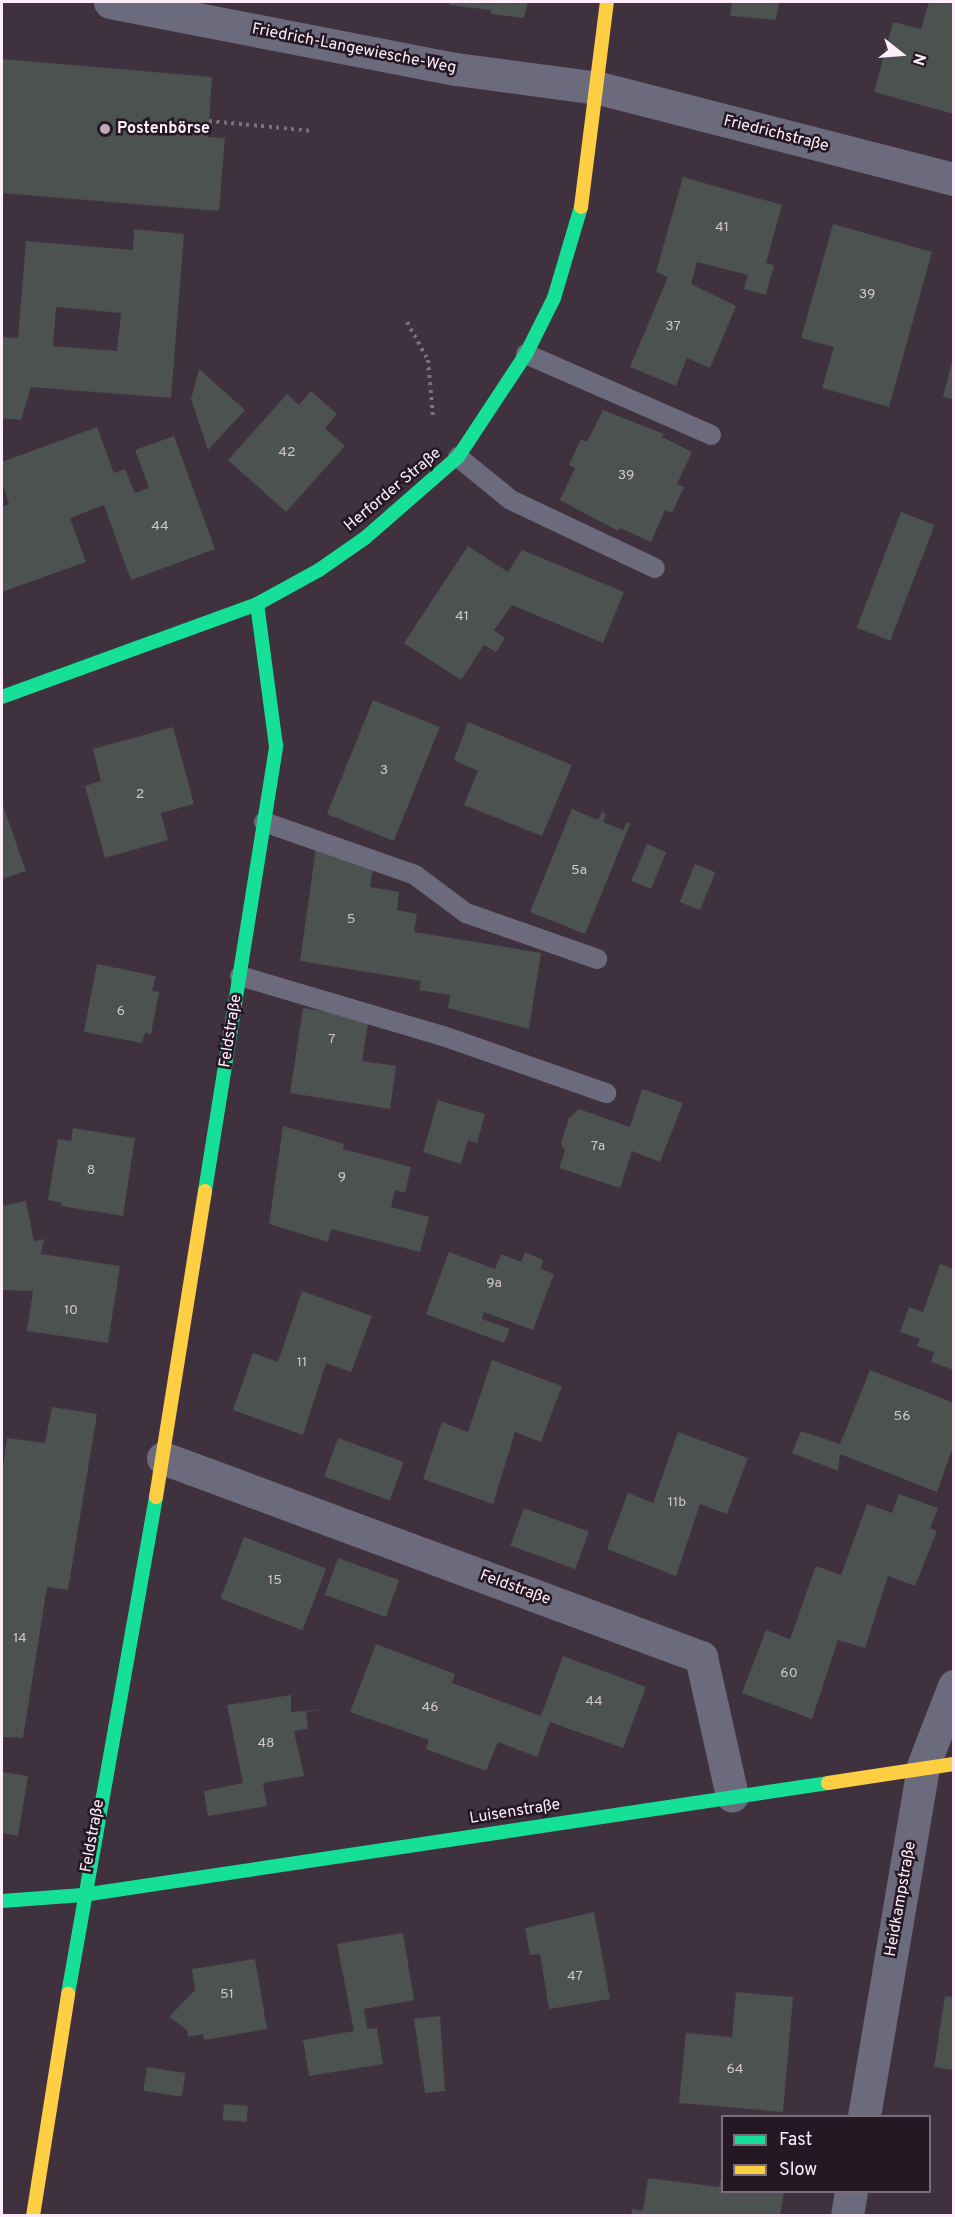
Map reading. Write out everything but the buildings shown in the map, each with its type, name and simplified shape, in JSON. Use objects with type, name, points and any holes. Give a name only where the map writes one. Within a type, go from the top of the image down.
[{"type":"street","name":"Friedrich-Langewiesche-Weg","points":[[110,2],[456,69],[598,88]]},
{"type":"street","name":"Herforder Straße","points":[[2,697],[257,604],[319,570],[365,538],[458,457],[526,354],[554,298],[572,245],[586,185],[607,2]]},
{"type":"street","name":"Friedrichstraße","points":[[598,88],[954,179]]},
{"type":"street","name":"Feldstraße","points":[[33,2216],[82,1895],[163,1458],[276,746],[257,604]]},
{"type":"street","name":"Feldstraße","points":[[163,1458],[701,1657],[732,1796]]},
{"type":"street","name":"Heidkampstraße","points":[[864,2115],[954,1686]]},
{"type":"street","name":"Luisenstraße","points":[[2,1901],[82,1895],[938,1765]]},
{"type":"street","points":[[847,2216],[851,2193]]},
{"type":"lane","points":[[526,354],[711,435]]},
{"type":"lane","points":[[458,457],[511,500],[655,568]]},
{"type":"lane","points":[[264,822],[415,875],[466,913],[597,958]]},
{"type":"lane","points":[[240,976],[443,1036],[606,1094]]},
{"type":"path","points":[[209,121],[312,131]]},
{"type":"path","points":[[407,322],[428,360],[434,428],[458,457]]},
{"type":"traffic: fast","points":[[2,697],[257,604],[319,570],[365,538],[458,457],[526,354],[554,298],[581,207]]},
{"type":"traffic: fast","points":[[205,1191],[276,746],[257,604]]},
{"type":"traffic: fast","points":[[68,1994],[156,1497]]},
{"type":"traffic: fast","points":[[2,1901],[83,1895],[828,1783]]},
{"type":"traffic: slow","points":[[581,207],[607,2]]},
{"type":"traffic: slow","points":[[156,1497],[205,1191]]},
{"type":"traffic: slow","points":[[828,1783],[954,1764]]},
{"type":"traffic: slow","points":[[33,2216],[68,1994]]},
{"type":"place","name":"Postenbörse","points":[[105,129]]}]
